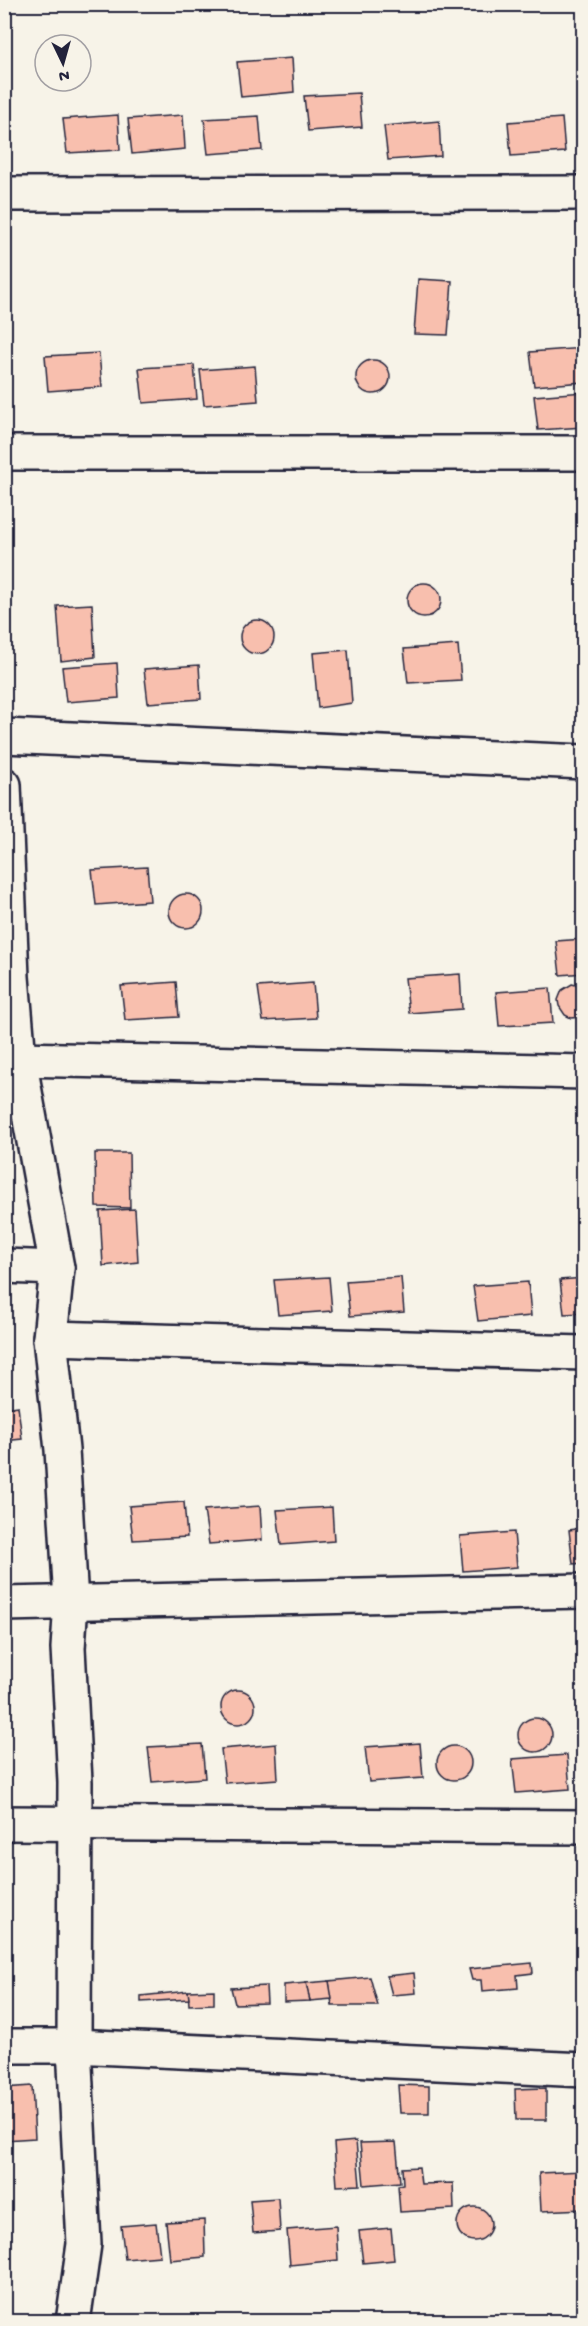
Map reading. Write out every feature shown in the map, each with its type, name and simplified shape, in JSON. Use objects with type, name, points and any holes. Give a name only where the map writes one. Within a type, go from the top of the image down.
[{"type":"street","points":[[4,194],[584,193]]},
{"type":"street","points":[[4,453],[584,453]]},
{"type":"street","points":[[4,736],[584,762]]},
{"type":"street","points":[[4,784],[8,977],[19,1059],[57,1268],[50,1338],[62,1450],[70,1602],[68,1648],[75,1782],[74,2046],[84,2244],[72,2322]]},
{"type":"street","points":[[19,1059],[584,1072]]},
{"type":"street","points":[[4,1266],[57,1268]]},
{"type":"street","points":[[50,1338],[584,1353]]},
{"type":"street","points":[[4,1604],[584,1592]]},
{"type":"street","points":[[4,1823],[584,1827]]},
{"type":"street","points":[[4,2046],[74,2046],[584,2070]]},
{"type":"building","points":[[292,58],[294,92],[241,97],[237,62]]},
{"type":"building","points":[[359,93],[362,127],[308,131],[304,96]]},
{"type":"building","points":[[118,115],[120,150],[67,153],[63,119]]},
{"type":"building","points":[[183,115],[185,149],[132,154],[128,119]]},
{"type":"building","points":[[259,116],[262,150],[208,154],[204,119]]},
{"type":"building","points":[[562,118],[565,152],[511,156],[508,122]]},
{"type":"building","points":[[439,121],[441,156],[388,160],[384,126]]},
{"type":"building","points":[[418,279],[452,281],[448,335],[414,334]]},
{"type":"building","points":[[584,348],[584,382],[534,386],[530,352]]},
{"type":"building","points":[[99,353],[102,387],[48,391],[45,356]]},
{"type":"building","points":[[373,360],[385,365],[390,377],[385,389],[373,394],[361,389],[356,377],[361,365]]},
{"type":"building","points":[[194,365],[197,399],[143,403],[139,368]]},
{"type":"building","points":[[255,366],[258,401],[204,405],[200,370]]},
{"type":"building","points":[[584,392],[584,427],[538,430],[534,396]]},
{"type":"building","points":[[424,583],[436,588],[441,600],[436,612],[424,617],[412,612],[407,600],[412,588]]},
{"type":"building","points":[[92,604],[95,657],[61,661],[57,606]]},
{"type":"building","points":[[257,620],[269,625],[274,637],[269,649],[257,654],[245,649],[240,637],[245,625]]},
{"type":"building","points":[[458,645],[461,680],[408,683],[404,649]]},
{"type":"building","points":[[348,650],[352,703],[318,708],[313,653]]},
{"type":"building","points":[[117,663],[119,698],[66,702],[62,667]]},
{"type":"building","points":[[199,665],[201,699],[148,703],[144,669]]},
{"type":"building","points":[[147,867],[150,901],[96,905],[92,870]]},
{"type":"building","points":[[186,894],[198,899],[203,911],[198,923],[186,928],[174,923],[169,911],[174,899]]},
{"type":"building","points":[[584,939],[584,973],[560,975],[556,941]]},
{"type":"building","points":[[460,974],[462,1009],[409,1013],[405,978]]},
{"type":"building","points":[[176,982],[179,1017],[125,1020],[121,986]]},
{"type":"building","points":[[313,983],[316,1018],[263,1021],[258,987]]},
{"type":"building","points":[[572,984],[584,987],[582,1017],[571,1018],[565,1015],[559,1006],[558,1000],[562,990]]},
{"type":"building","points":[[550,988],[553,1023],[499,1026],[496,992]]},
{"type":"building","points":[[95,1153],[129,1153],[130,1208],[96,1207]]},
{"type":"building","points":[[135,1209],[138,1262],[103,1266],[100,1211]]},
{"type":"building","points":[[329,1277],[332,1311],[278,1315],[274,1280]]},
{"type":"building","points":[[401,1277],[404,1312],[350,1316],[346,1281]]},
{"type":"building","points":[[584,1278],[584,1313],[564,1314],[560,1280]]},
{"type":"building","points":[[528,1282],[531,1316],[478,1321],[473,1286]]},
{"type":"building","points":[[18,1406],[22,1439],[4,1441],[4,1408]]},
{"type":"building","points":[[184,1502],[187,1537],[133,1540],[129,1506]]},
{"type":"building","points":[[260,1506],[262,1540],[209,1544],[204,1510]]},
{"type":"building","points":[[332,1507],[334,1541],[281,1545],[277,1510]]},
{"type":"building","points":[[584,1528],[584,1563],[573,1564],[569,1530]]},
{"type":"building","points":[[514,1532],[517,1567],[463,1571],[460,1536]]},
{"type":"building","points":[[238,1690],[250,1695],[255,1707],[250,1719],[238,1724],[226,1719],[221,1707],[226,1695]]},
{"type":"building","points":[[535,1718],[547,1723],[552,1735],[547,1747],[535,1752],[523,1747],[518,1735],[523,1723]]},
{"type":"building","points":[[420,1743],[423,1778],[369,1782],[365,1747]]},
{"type":"building","points":[[202,1744],[205,1778],[152,1782],[148,1747]]},
{"type":"building","points":[[276,1744],[278,1779],[225,1783],[221,1749]]},
{"type":"building","points":[[584,1745],[584,1780],[581,1780],[577,1746]]},
{"type":"building","points":[[454,1746],[466,1751],[471,1763],[466,1775],[454,1780],[442,1775],[437,1763],[442,1751]]},
{"type":"building","points":[[567,1755],[570,1789],[516,1793],[512,1759]]},
{"type":"building","points":[[4,1952],[10,1952],[10,1988],[4,1988]]},
{"type":"building","points":[[532,1963],[533,1973],[517,1975],[518,1988],[482,1991],[481,1980],[472,1980],[469,1969]]},
{"type":"building","points":[[414,1973],[416,1993],[392,1995],[387,1976]]},
{"type":"building","points":[[370,1977],[378,2006],[332,2006],[329,1981]]},
{"type":"building","points":[[329,1981],[332,1999],[310,2001],[306,1983]]},
{"type":"building","points":[[306,1983],[310,2001],[284,2002],[284,1985]]},
{"type":"building","points":[[266,1986],[267,2003],[235,2004],[231,1988]]},
{"type":"building","points":[[214,1990],[214,2004],[189,2005],[188,1991]]},
{"type":"building","points":[[188,1991],[189,1999],[141,2002],[141,1996]]},
{"type":"building","points":[[398,2085],[429,2086],[429,2113],[400,2113]]},
{"type":"building","points":[[32,2086],[35,2138],[4,2140],[4,2088]]},
{"type":"building","points":[[546,2088],[546,2120],[516,2120],[515,2089]]},
{"type":"building","points":[[356,2141],[360,2185],[337,2186],[334,2143]]},
{"type":"building","points":[[396,2142],[400,2182],[364,2185],[360,2143]]},
{"type":"building","points":[[419,2167],[421,2184],[453,2183],[454,2209],[400,2212],[398,2185],[403,2184],[402,2168]]},
{"type":"building","points":[[584,2171],[584,2209],[541,2211],[539,2173]]},
{"type":"building","points":[[278,2198],[280,2231],[253,2233],[250,2200]]},
{"type":"building","points":[[474,2207],[486,2212],[491,2224],[486,2236],[474,2241],[462,2236],[457,2224],[462,2212]]},
{"type":"building","points":[[204,2220],[205,2257],[170,2260],[166,2222]]},
{"type":"building","points":[[156,2223],[160,2256],[125,2259],[121,2226]]},
{"type":"building","points":[[336,2226],[338,2260],[290,2265],[287,2230]]},
{"type":"building","points":[[391,2228],[394,2260],[363,2263],[359,2231]]}]
